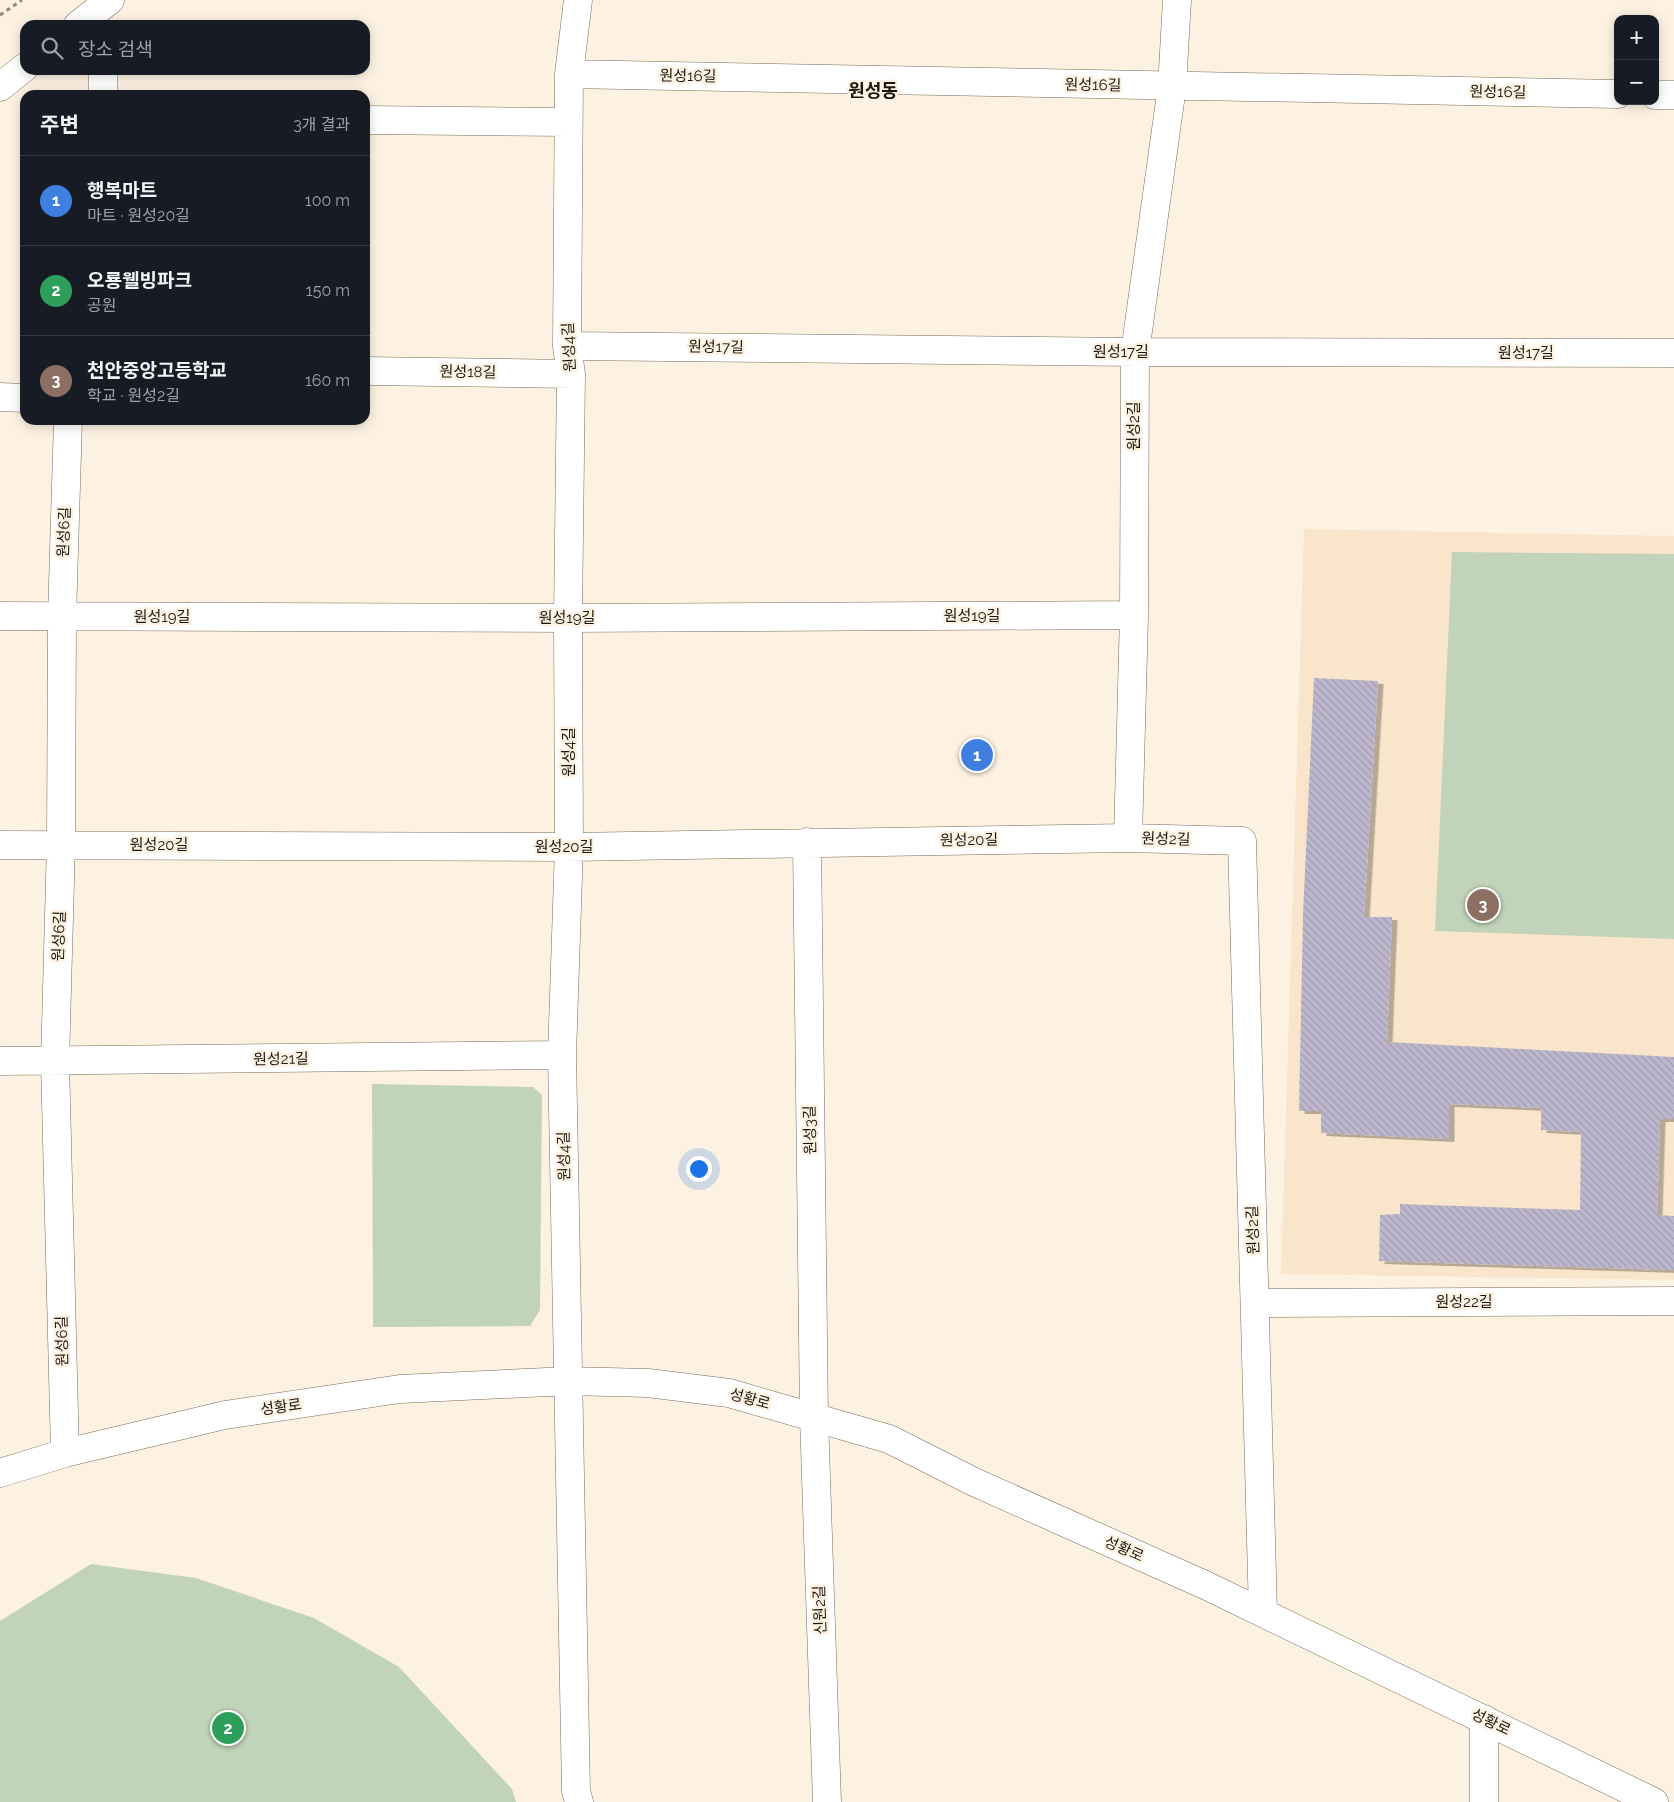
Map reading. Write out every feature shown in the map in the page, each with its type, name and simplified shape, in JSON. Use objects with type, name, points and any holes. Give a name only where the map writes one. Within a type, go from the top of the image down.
[{"type":"street","name":"원성4길","points":[[569,1381],[562,1055],[569,847],[568,618],[571,374],[567,346],[568,122],[569,74],[578,0]]},
{"type":"street","name":"원성2길","points":[[1177,0],[1172,87],[1135,352],[1134,615],[1128,838],[1242,841],[1263,1613]]},
{"type":"street","points":[[87,20],[105,10]]},
{"type":"street","points":[[0,87],[20,71]]},
{"type":"street","name":"원성16길","points":[[569,74],[1614,94]]},
{"type":"street","points":[[103,75],[103,90]]},
{"type":"street","points":[[1659,95],[1674,95]]},
{"type":"street","points":[[370,120],[568,122]]},
{"type":"street","name":"원성17길","points":[[567,346],[1135,352],[1674,353]]},
{"type":"street","name":"원성18길","points":[[370,371],[571,374]]},
{"type":"street","points":[[0,397],[20,398]]},
{"type":"street","name":"원성6길","points":[[65,1453],[55,1062],[61,844],[62,617],[68,425]]},
{"type":"street","name":"원성19길","points":[[0,616],[568,618],[1134,615]]},
{"type":"street","name":"원성20길","points":[[0,846],[61,844],[569,847],[1128,838]]},
{"type":"street","name":"원성3길","points":[[807,842],[814,1418]]},
{"type":"street","name":"원성21길","points":[[0,1061],[55,1062],[562,1055]]},
{"type":"street","name":"원성22길","points":[[1255,1303],[1674,1301]]},
{"type":"street","points":[[569,1381],[576,1780],[579,1802]]},
{"type":"street","name":"성황로","points":[[0,1473],[65,1453],[225,1415],[390,1390],[569,1381],[648,1383],[729,1393],[889,1439],[974,1482],[1263,1613],[1654,1802]]},
{"type":"street","name":"신원2길","points":[[814,1418],[827,1802]]},
{"type":"street","points":[[1484,1719],[1484,1802]]},
{"type":"path","points":[[0,15],[22,0]]},
{"type":"shaded area","points":[[1304,529],[1674,536],[1674,1280],[1281,1274]]},
{"type":"green space","points":[[1452,552],[1674,554],[1674,939],[1435,931]]},
{"type":"green space","points":[[372,1084],[533,1087],[542,1095],[540,1310],[530,1326],[373,1327]]},
{"type":"green space","points":[[91,1564],[196,1578],[314,1618],[399,1667],[512,1789],[516,1802],[0,1802],[0,1621]]},
{"type":"building","points":[[1314,678],[1378,681],[1364,917],[1392,917],[1387,1042],[1674,1057],[1674,1119],[1660,1119],[1657,1215],[1674,1216],[1674,1270],[1379,1261],[1380,1215],[1400,1214],[1400,1204],[1580,1210],[1581,1132],[1541,1130],[1541,1108],[1449,1104],[1449,1139],[1321,1133],[1321,1111],[1299,1111],[1303,915]]},
{"type":"place","name":"행복마트","points":[[977,755]]},
{"type":"place","name":"천안중앙고등학교","points":[[1483,905]]},
{"type":"place","name":"오룡웰빙파크","points":[[228,1728]]},
{"type":"district","name":"원성동","points":[[873,90]]}]
